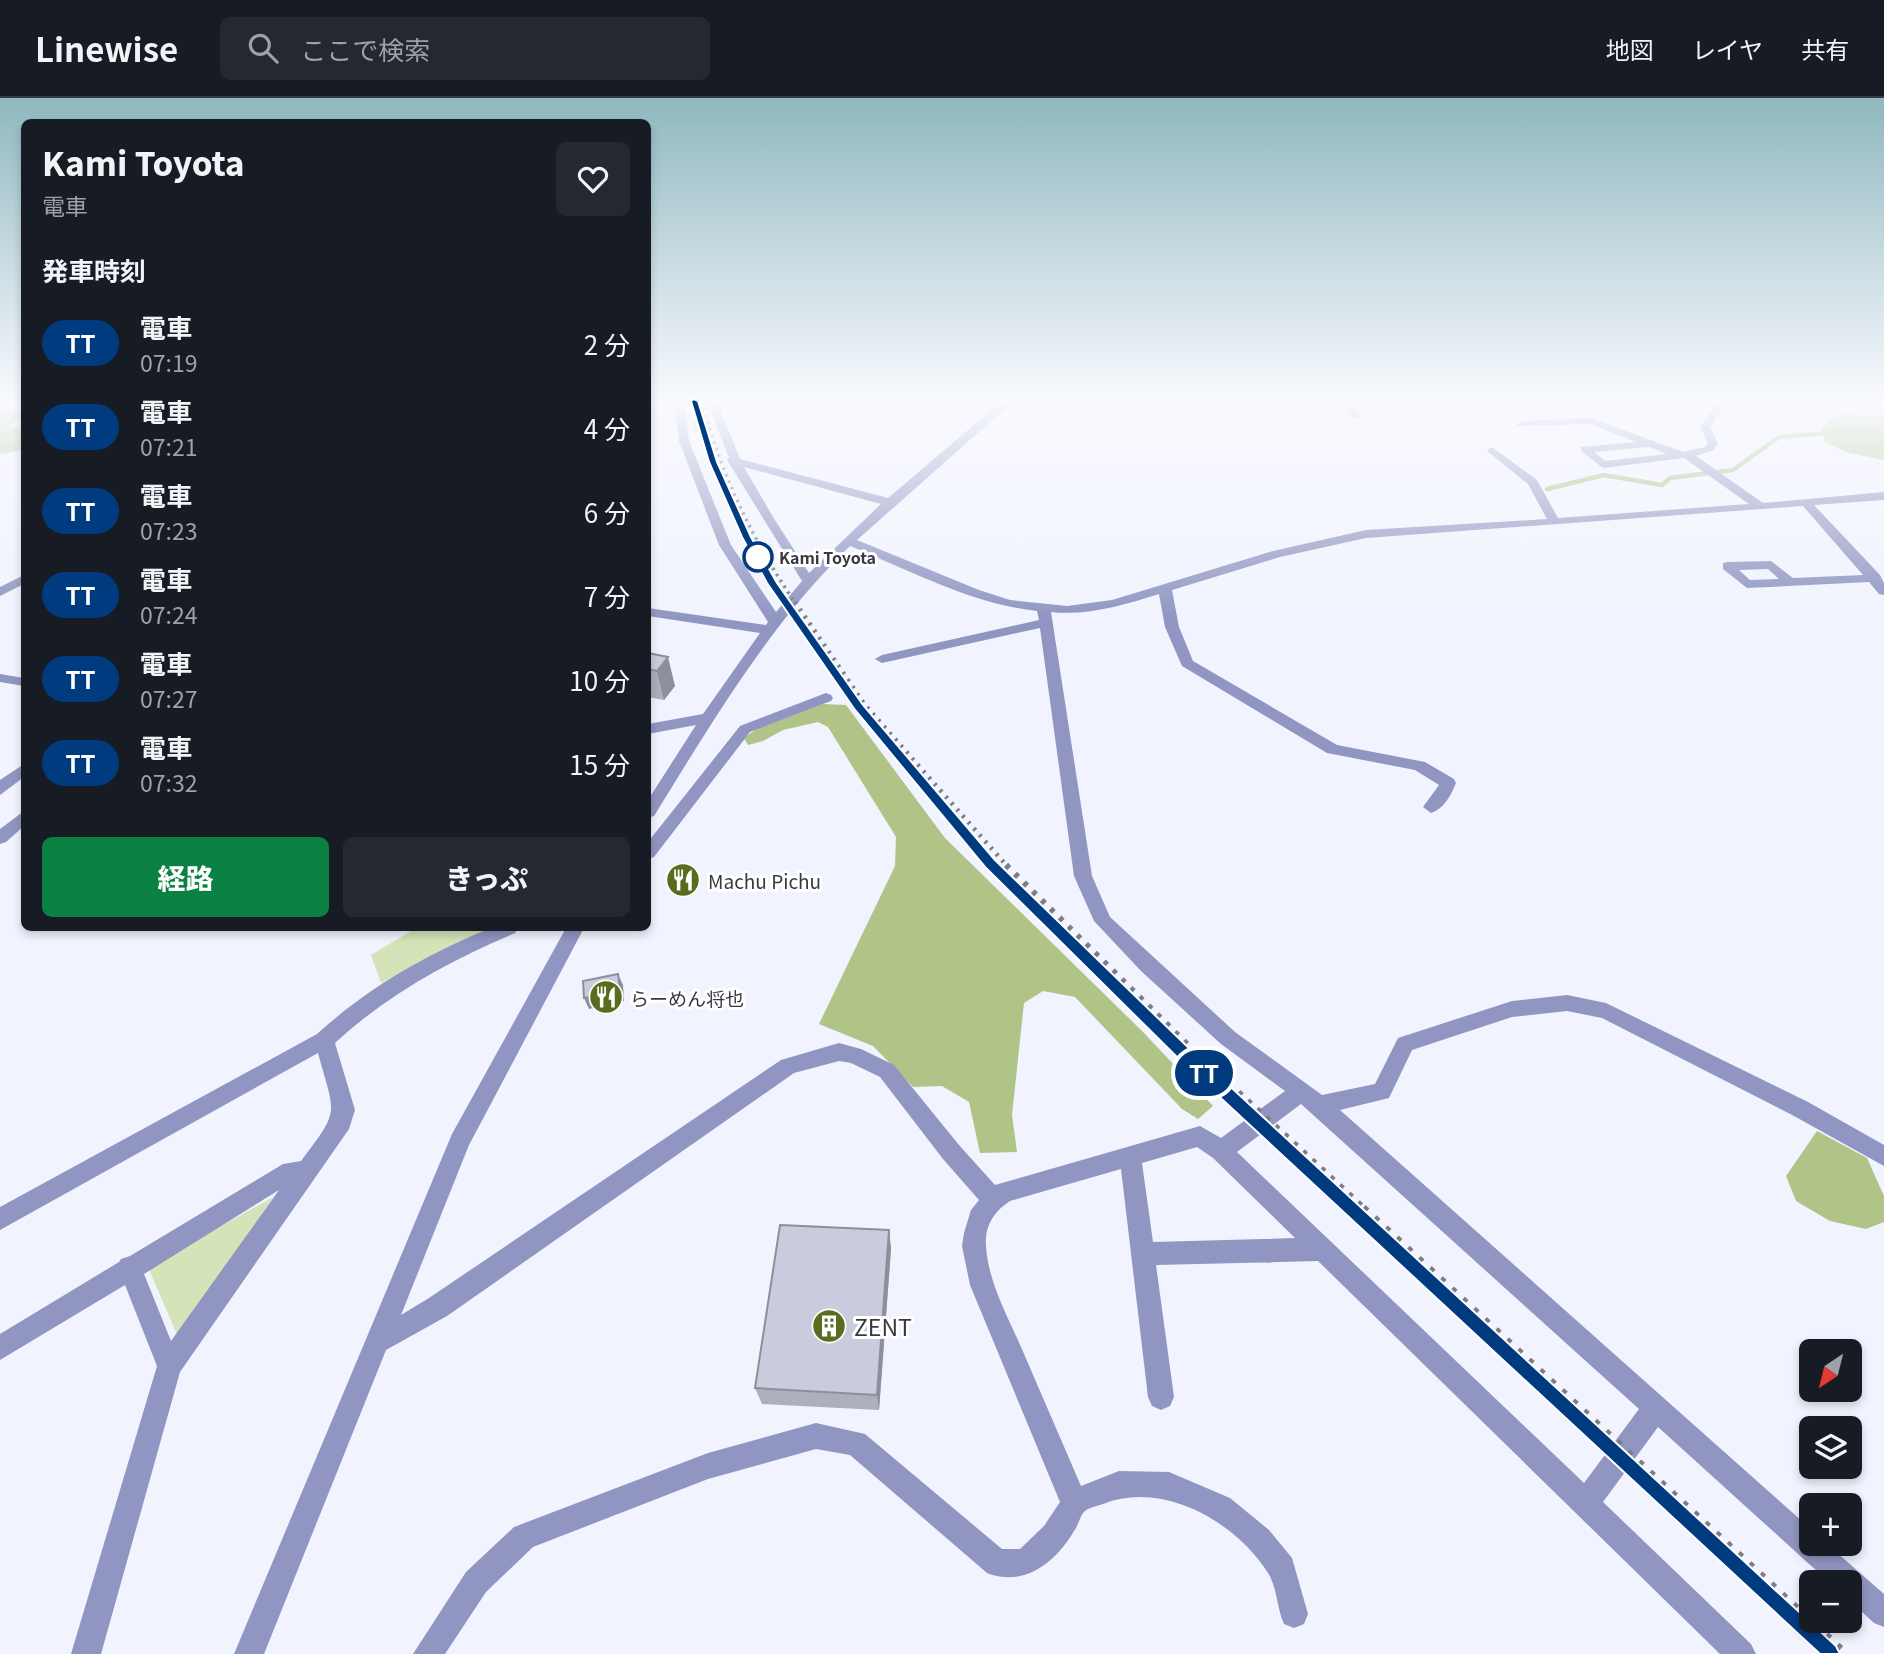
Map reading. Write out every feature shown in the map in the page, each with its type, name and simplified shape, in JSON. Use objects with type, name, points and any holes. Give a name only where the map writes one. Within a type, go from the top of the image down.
[{"type":"street","points":[[697,474],[725,545],[776,624]]},
{"type":"street","points":[[741,474],[777,536],[809,582]]},
{"type":"street","points":[[783,474],[891,503]]},
{"type":"street","points":[[651,807],[707,718],[809,582],[849,541],[925,474]]},
{"type":"street","points":[[1522,474],[1533,482],[1554,521]]},
{"type":"street","points":[[1712,474],[1760,506]]},
{"type":"street","points":[[882,659],[1044,617],[1094,608],[1277,554],[1366,534],[1660,515],[1884,496]]},
{"type":"street","points":[[1805,502],[1884,591]]},
{"type":"street","points":[[849,541],[974,593],[1044,617]]},
{"type":"street","points":[[1790,582],[1875,578]]},
{"type":"street","points":[[0,592],[21,581]]},
{"type":"street","points":[[1165,588],[1172,627],[1187,663],[1333,749],[1419,766],[1448,783],[1443,794],[1431,807]]},
{"type":"street","points":[[651,612],[776,624]]},
{"type":"street","points":[[1044,617],[1083,876],[1103,921],[1148,966],[1228,1038],[1310,1098],[1884,1613]]},
{"type":"street","points":[[0,678],[21,682]]},
{"type":"street","points":[[651,849],[745,729],[827,698]]},
{"type":"street","points":[[651,728],[707,718]]},
{"type":"street","points":[[0,789],[21,772]]},
{"type":"street","points":[[0,838],[21,820]]},
{"type":"street","points":[[0,1219],[324,1040],[351,1014],[392,984],[503,931]]},
{"type":"street","points":[[249,1654],[460,1141],[573,931]]},
{"type":"street","points":[[1221,1151],[1310,1098],[1382,1092],[1405,1044],[1512,1009],[1567,1003],[1605,1011],[1801,1109],[1884,1156]]},
{"type":"street","points":[[86,1654],[169,1366],[338,1129],[344,1110],[324,1040]]},
{"type":"street","points":[[378,1341],[438,1307],[480,1279],[788,1066],[839,1052],[854,1055],[887,1071],[951,1152],[993,1199]]},
{"type":"street","points":[[428,1654],[475,1581],[524,1537],[708,1466],[816,1436],[856,1443],[997,1563],[1025,1563],[1051,1541],[1067,1522],[1074,1502],[982,1285],[974,1246],[979,1218],[993,1199],[1004,1192],[1200,1136],[1221,1151],[1741,1654]]},
{"type":"street","points":[[1130,1156],[1161,1397]]},
{"type":"street","points":[[0,1348],[291,1171],[306,1171]]},
{"type":"street","points":[[1143,1254],[1322,1249]]},
{"type":"street","points":[[129,1268],[169,1366]]},
{"type":"street","points":[[1585,1504],[1656,1409]]},
{"type":"street","points":[[1074,1502],[1119,1484],[1168,1485],[1220,1508],[1259,1540],[1282,1568],[1294,1614]]},
{"type":"green space","points":[[823,704],[846,705],[945,838],[1143,1032],[1213,1106],[1198,1119],[1182,1109],[1075,997],[1043,991],[1024,1003],[1012,1115],[1017,1152],[980,1153],[969,1102],[942,1086],[913,1087],[873,1046],[819,1024],[895,866],[896,837],[828,727],[818,722],[783,730],[763,741],[748,745],[744,738],[755,730]]},
{"type":"green space","points":[[411,931],[490,931],[381,983],[371,955]]},
{"type":"green space","points":[[1817,1131],[1867,1158],[1884,1196],[1884,1222],[1866,1229],[1830,1221],[1796,1201],[1786,1176]]},
{"type":"green space","points":[[273,1197],[179,1339],[148,1267]]},
{"type":"building","points":[[651,654],[668,657],[657,671],[651,670]]},
{"type":"building","points":[[618,974],[620,990],[584,998],[583,981]]},
{"type":"building","name":"ZENT","points":[[780,1225],[889,1230],[877,1395],[755,1388]]},
{"type":"waterway","points":[[1547,489],[1604,475],[1662,485],[1670,478],[1705,474]]},
{"type":"railway","points":[[726,474],[752,532],[796,604]]},
{"type":"railway","points":[[795,602],[865,705],[1008,867]]},
{"type":"railway","points":[[1008,867],[1195,1052],[1365,1209]]},
{"type":"railway","points":[[1020,894],[1145,1017]]},
{"type":"railway","points":[[1363,1208],[1846,1654]]},
{"type":"railway","points":[[1575,1418],[1828,1654]]},
{"type":"train","name":"TT","points":[[718,474],[747,537],[772,583],[827,665],[859,708],[990,863],[1189,1059],[1828,1654]]},
{"type":"place","name":"Kami Toyota","points":[[758,557]]},
{"type":"place","name":"Machu Pichu","points":[[683,880]]},
{"type":"place","name":"らーめん将也","points":[[606,997]]},
{"type":"place","name":"ZENT","points":[[829,1326]]}]
